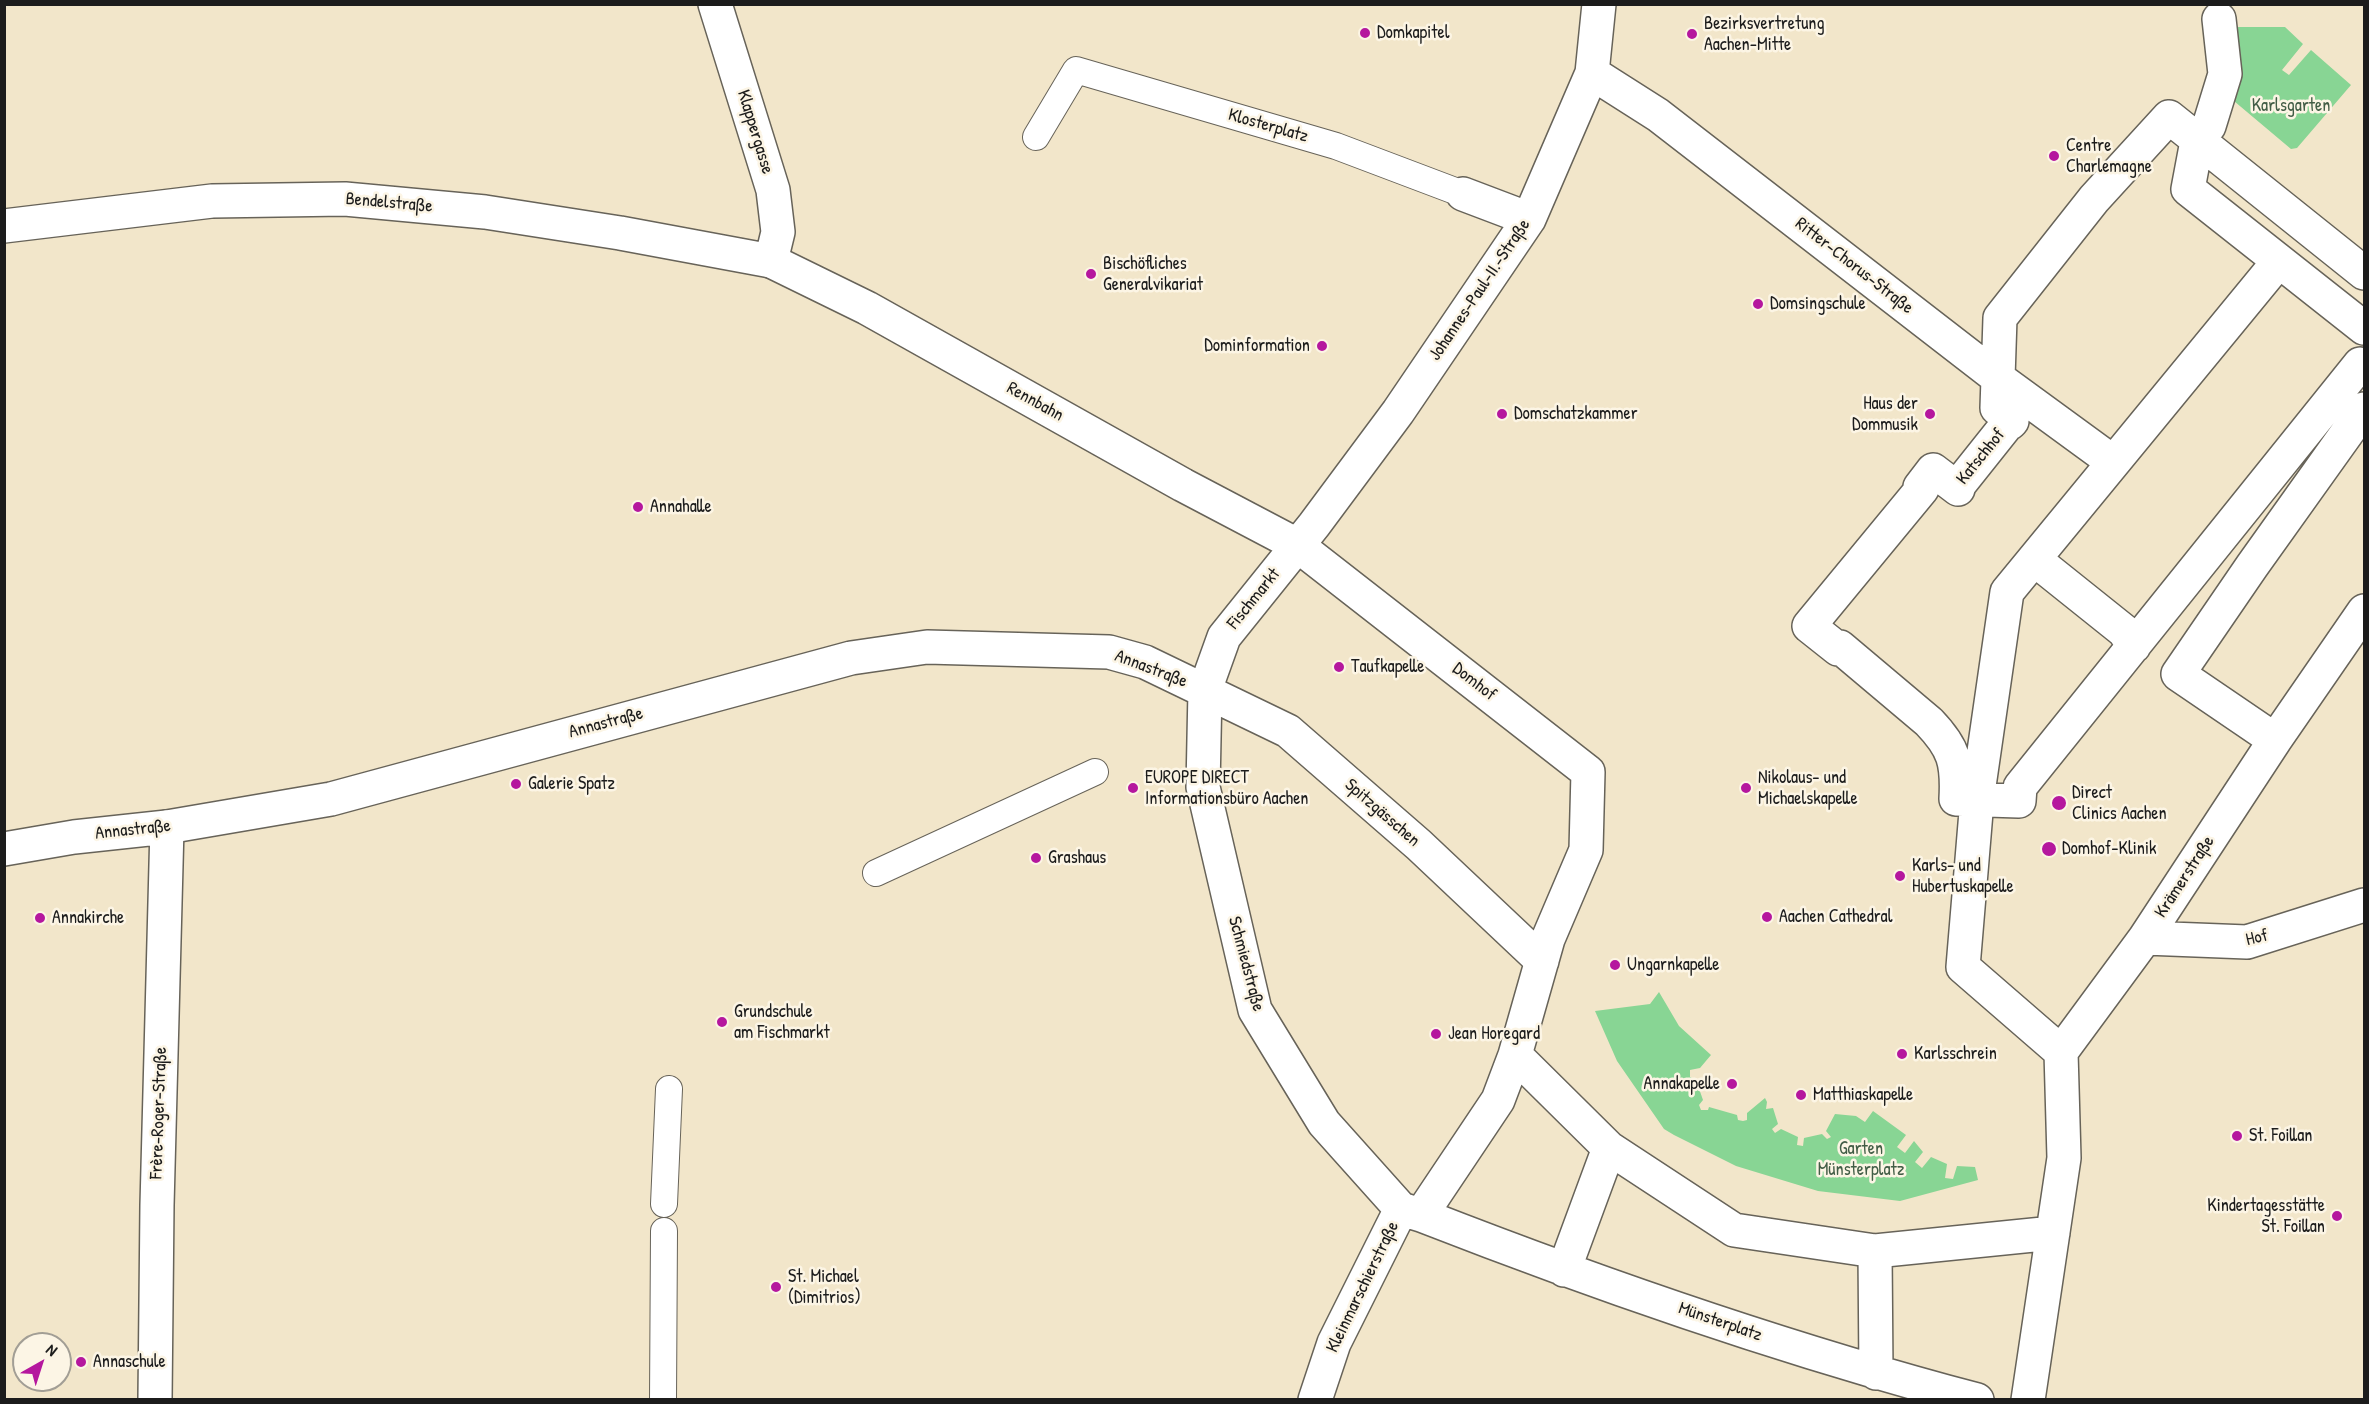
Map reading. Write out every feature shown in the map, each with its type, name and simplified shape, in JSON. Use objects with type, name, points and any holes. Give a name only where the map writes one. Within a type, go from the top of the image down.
[{"type":"street","name":"Klappergasse","points":[[716,4],[773,190],[778,232],[771,261]]},
{"type":"street","name":"Johannes-Paul-II.-Straße","points":[[1298,545],[1398,412],[1529,219],[1592,73],[1599,4]]},
{"type":"street","points":[[2219,19],[2225,74],[2203,133],[2187,189],[2364,328]]},
{"type":"street","name":"Ritter-Chorus-Straße","points":[[1592,73],[1658,115],[1998,378],[2114,462]]},
{"type":"street","name":"Katschhof","points":[[2364,273],[2203,133],[2169,117],[2094,199],[2000,318],[1997,408],[2012,421],[1958,486],[1958,489],[1933,470],[1920,487],[1922,489],[1809,626],[1838,649],[1840,647],[1929,722],[1942,736],[1952,754],[1957,775],[1956,798],[2019,801],[2020,787],[2133,637],[2360,364],[2364,367]]},
{"type":"street","name":"Klosterplatz","points":[[1463,194],[1529,219]]},
{"type":"street","name":"Bendelstraße","points":[[4,226],[212,201],[345,199],[496,213],[771,261]]},
{"type":"street","name":"Rennbahn","points":[[771,261],[867,308],[1183,485],[1298,545]]},
{"type":"street","points":[[2028,1400],[2064,1158],[2061,1052],[1963,967],[1977,800],[2007,592],[2279,261]]},
{"type":"street","points":[[2178,674],[2364,409]]},
{"type":"street","name":"Fischmarkt","points":[[1205,690],[1224,637],[1298,545]]},
{"type":"street","name":"Domhof","points":[[1298,545],[1588,772],[1594,846],[1545,950]]},
{"type":"street","points":[[2034,559],[2178,674],[2275,740]]},
{"type":"street","name":"Krämerstraße","points":[[2061,1052],[2145,938],[2275,740],[2364,611]]},
{"type":"street","name":"Annastraße","points":[[4,849],[74,837],[167,827],[331,799],[840,661],[894,651],[927,647],[1109,652],[1145,662],[1205,690]]},
{"type":"street","name":"Spitzgässchen","points":[[1205,690],[1288,731],[1419,845],[1545,950]]},
{"type":"street","name":"Schmiedstraße","points":[[1205,690],[1203,787],[1255,1010],[1324,1123],[1411,1212]]},
{"type":"street","name":"Frère-Roger-Straße","points":[[155,1400],[157,1205],[167,827]]},
{"type":"street","name":"Hof","points":[[2145,938],[2247,942],[2364,905]]},
{"type":"street","points":[[1545,950],[1515,1055],[1609,1148],[1734,1230],[1875,1251],[2053,1233]]},
{"type":"street","name":"Kleinmarschierstraße","points":[[1315,1400],[1334,1343],[1411,1212],[1498,1100],[1515,1055]]},
{"type":"street","points":[[1564,1270],[1609,1148]]},
{"type":"street","name":"Münsterplatz","points":[[1411,1212],[1564,1270],[1876,1373],[1977,1400]]},
{"type":"street","points":[[1875,1251],[1876,1373]]},
{"type":"lane","name":"Klosterplatz","points":[[1036,137],[1076,70],[1336,146],[1463,194]]},
{"type":"lane","points":[[876,873],[1095,772]]},
{"type":"lane","points":[[664,1204],[669,1089]]},
{"type":"lane","points":[[663,1400],[664,1231]]},
{"type":"green space","name":"Karlsgarten","points":[[2237,27],[2285,27],[2303,44],[2282,70],[2289,75],[2311,50],[2351,85],[2297,148],[2291,149],[2228,96]]},
{"type":"green space","name":"Garten Münsterplatz","points":[[1659,992],[1679,1026],[1711,1055],[1700,1068],[1690,1070],[1690,1077],[1696,1080],[1703,1100],[1699,1105],[1701,1110],[1708,1110],[1709,1107],[1737,1115],[1738,1120],[1743,1121],[1747,1120],[1747,1113],[1765,1098],[1766,1109],[1773,1108],[1778,1124],[1772,1129],[1775,1133],[1781,1129],[1798,1137],[1797,1145],[1803,1146],[1804,1138],[1822,1134],[1827,1139],[1831,1137],[1826,1131],[1835,1114],[1856,1116],[1865,1122],[1873,1111],[1906,1135],[1897,1147],[1905,1153],[1914,1141],[1923,1152],[1915,1162],[1922,1168],[1931,1157],[1947,1164],[1945,1178],[1953,1179],[1957,1166],[1975,1167],[1978,1180],[1900,1201],[1818,1191],[1736,1166],[1674,1135],[1664,1129],[1617,1061],[1595,1011],[1650,1004]]},
{"type":"place","name":"Domkapitel","points":[[1365,33]]},
{"type":"place","name":"Bezirksvertretung Aachen-Mitte","points":[[1692,34]]},
{"type":"place","name":"Centre Charlemagne","points":[[2054,156]]},
{"type":"place","name":"Bischöfliches Generalvikariat","points":[[1091,274]]},
{"type":"place","name":"Domsingschule","points":[[1758,304]]},
{"type":"place","name":"Dominformation","points":[[1322,346]]},
{"type":"place","name":"Domschatzkammer","points":[[1502,414]]},
{"type":"place","name":"Haus der Dommusik","points":[[1930,414]]},
{"type":"place","name":"Annahalle","points":[[638,507]]},
{"type":"place","name":"Taufkapelle","points":[[1339,667]]},
{"type":"place","name":"Galerie Spatz","points":[[516,784]]},
{"type":"place","name":"EUROPE DIRECT Informationsbüro Aachen","points":[[1133,788]]},
{"type":"place","name":"Nikolaus- und Michaelskapelle","points":[[1746,788]]},
{"type":"place","name":"Direct Clinics Aachen","points":[[2059,803]]},
{"type":"place","name":"Domhof-Klinik","points":[[2049,849]]},
{"type":"place","name":"Grashaus","points":[[1036,858]]},
{"type":"place","name":"Karls- und Hubertuskapelle","points":[[1900,876]]},
{"type":"place","name":"Aachen Cathedral","points":[[1767,917]]},
{"type":"place","name":"Annakirche","points":[[40,918]]},
{"type":"place","name":"Ungarnkapelle","points":[[1615,965]]},
{"type":"place","name":"Grundschule am Fischmarkt","points":[[722,1022]]},
{"type":"place","name":"Jean Horegard","points":[[1436,1034]]},
{"type":"place","name":"Karlsschrein","points":[[1902,1054]]},
{"type":"place","name":"Annakapelle","points":[[1732,1084]]},
{"type":"place","name":"Matthiaskapelle","points":[[1801,1095]]},
{"type":"place","name":"St. Foillan","points":[[2237,1136]]},
{"type":"place","name":"Kindertagesstätte St. Foillan","points":[[2337,1216]]},
{"type":"place","name":"St. Michael (Dimitrios)","points":[[776,1287]]},
{"type":"place","name":"Annaschule","points":[[81,1362]]}]
